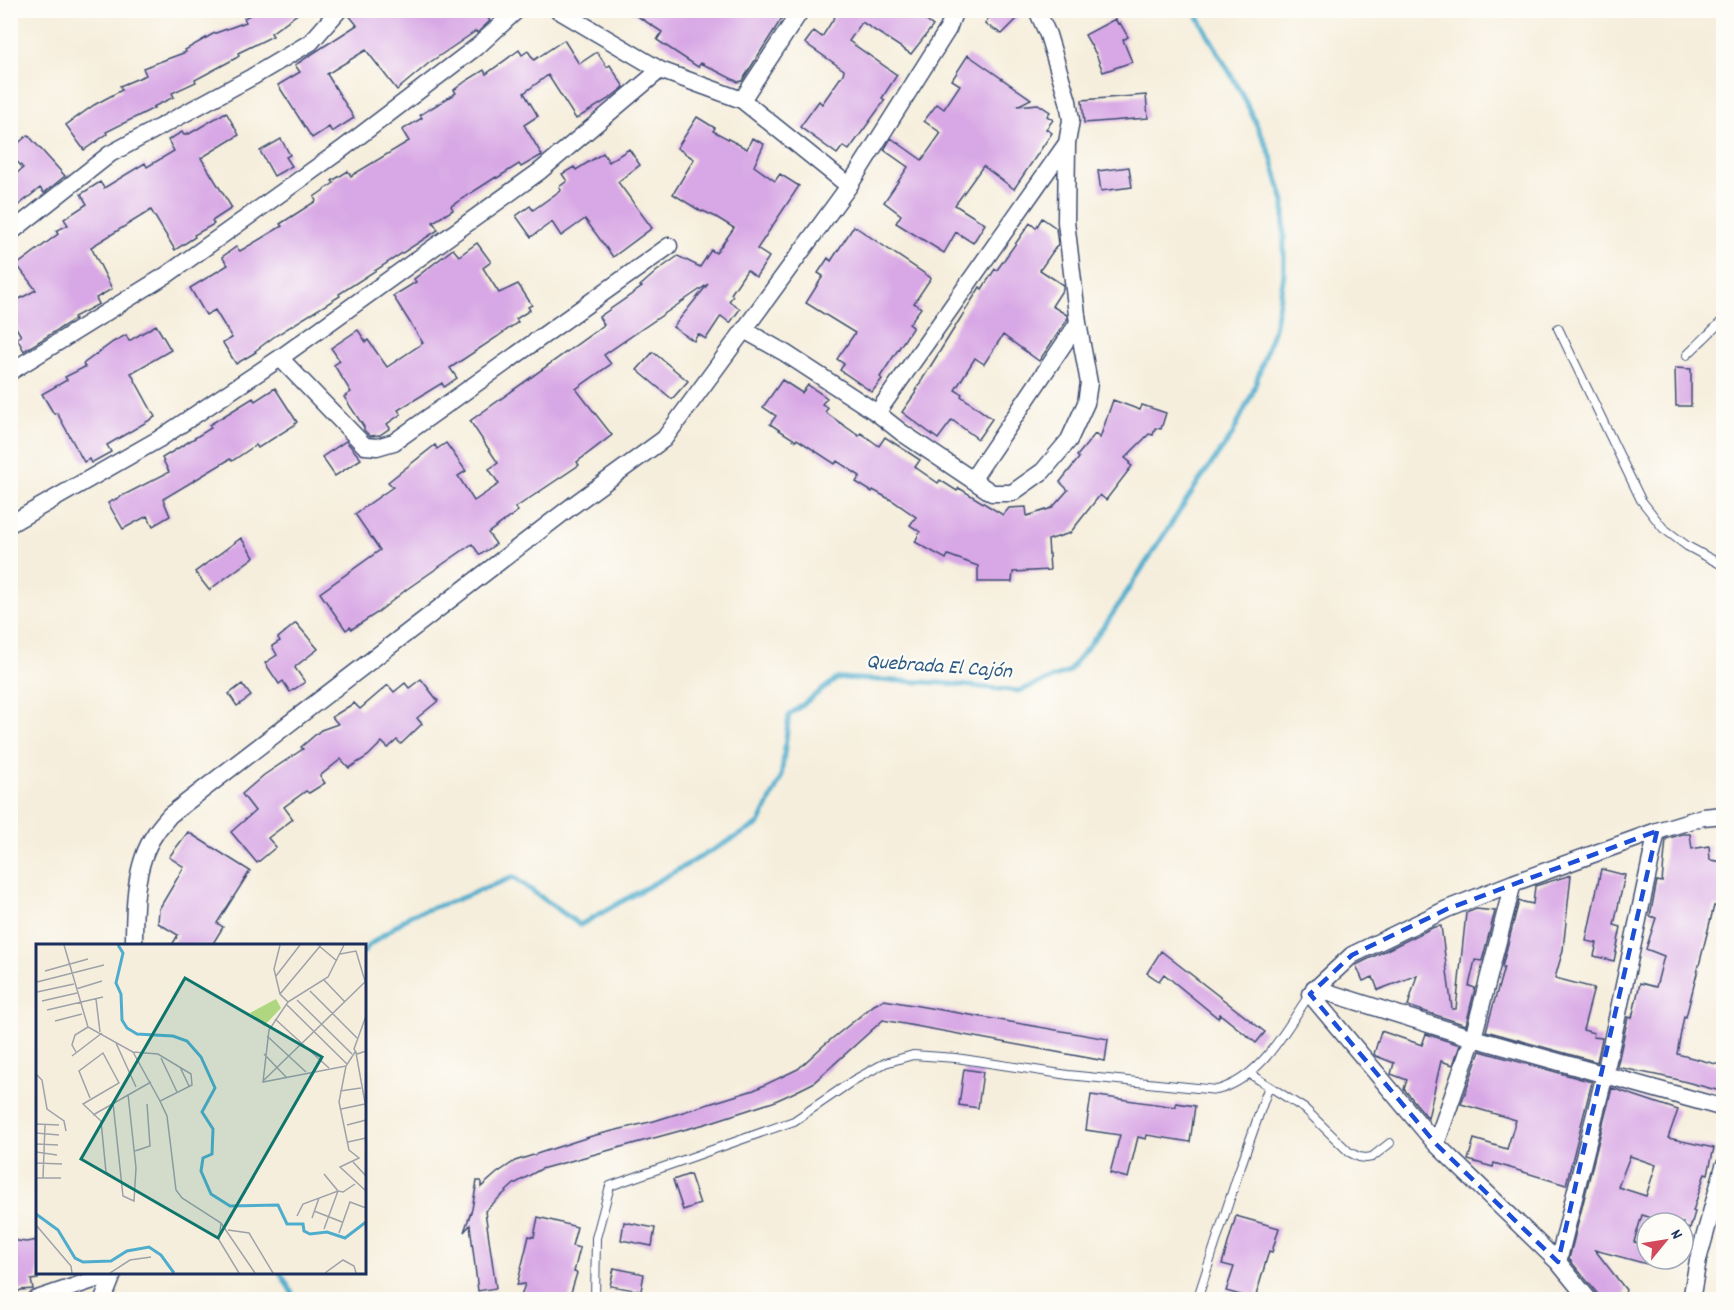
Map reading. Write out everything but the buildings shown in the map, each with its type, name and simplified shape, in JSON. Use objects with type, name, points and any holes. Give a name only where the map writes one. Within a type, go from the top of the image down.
[{"type":"street","points":[[10,232],[110,154],[252,77],[310,42],[339,10]]},
{"type":"street","points":[[10,372],[168,274],[322,164],[479,45],[517,10]]},
{"type":"street","points":[[558,10],[660,70],[742,100],[849,186]]},
{"type":"street","points":[[742,100],[801,10]]},
{"type":"street","points":[[134,944],[135,894],[141,865],[154,835],[170,816],[572,506],[664,439],[849,186],[948,29],[955,10]]},
{"type":"street","points":[[744,330],[785,353],[877,413],[992,493],[1012,493],[1043,471],[1068,440],[1086,403],[1089,383],[1078,323],[1066,222],[1067,143],[1071,120],[1068,101],[1048,35],[1037,10]]},
{"type":"street","points":[[10,524],[159,439],[280,358],[540,171],[660,70]]},
{"type":"street","points":[[877,413],[1067,143]]},
{"type":"street","points":[[280,358],[365,446],[377,447],[394,442],[669,246]]},
{"type":"street","points":[[972,480],[1078,323]]},
{"type":"street","points":[[1312,991],[1352,955],[1447,909],[1657,831],[1703,817],[1724,815]]},
{"type":"street","points":[[1558,1262],[1605,1074],[1657,831]]},
{"type":"street","points":[[1436,1144],[1473,1038],[1513,883]]},
{"type":"street","points":[[1312,991],[1724,1108]]},
{"type":"street","points":[[1312,991],[1436,1144],[1558,1262],[1589,1299]]},
{"type":"street","points":[[1691,1299],[1698,1260],[1724,1166]]},
{"type":"street","points":[[34,1299],[111,1274]]},
{"type":"street","points":[[103,1299],[114,1274]]},
{"type":"lane","points":[[1687,355],[1724,319]]},
{"type":"lane","points":[[1558,328],[1641,500],[1663,528],[1687,546],[1724,566]]},
{"type":"lane","points":[[595,1299],[596,1238],[610,1186],[794,1121],[854,1080],[885,1063],[913,1055],[956,1058],[1068,1075],[1217,1090],[1233,1086],[1250,1074],[1272,1048],[1312,991]]},
{"type":"lane","points":[[1250,1074],[1305,1109],[1349,1152],[1359,1157],[1372,1157],[1390,1143]]},
{"type":"lane","points":[[1197,1299],[1269,1086]]},
{"type":"highlighted area","points":[[1657,831],[1558,1262],[1436,1144],[1310,994],[1352,955],[1447,909]]},
{"type":"waterway","name":"Quebrada El Cajón","points":[[366,949],[411,915],[513,877],[580,925],[759,824],[781,778],[789,715],[838,678],[942,683],[1019,691],[1068,672],[1108,621],[1199,481],[1231,437],[1252,394],[1274,329],[1284,275],[1284,202],[1270,153],[1242,94],[1194,10]]},
{"type":"waterway","name":"Quebrada El Cajón","points":[[281,1274],[296,1300]]}]
